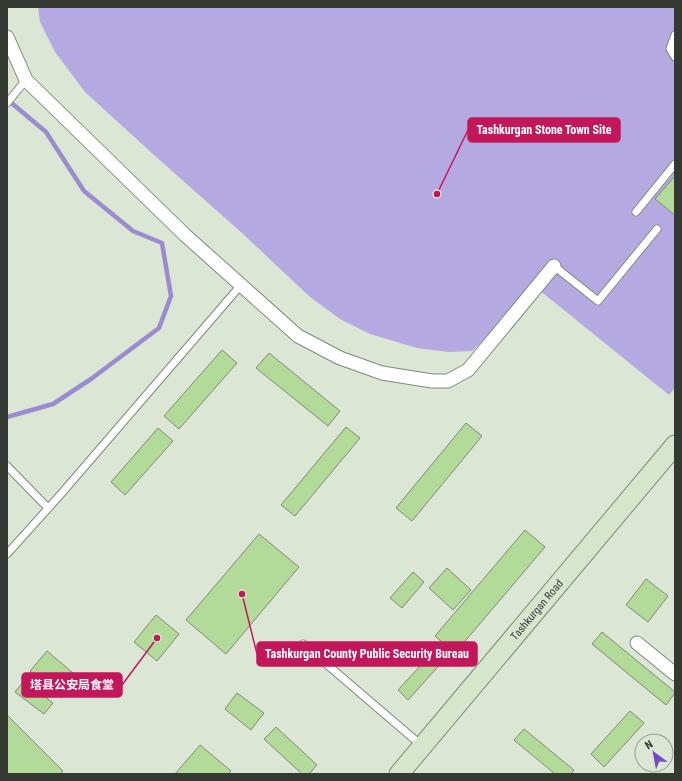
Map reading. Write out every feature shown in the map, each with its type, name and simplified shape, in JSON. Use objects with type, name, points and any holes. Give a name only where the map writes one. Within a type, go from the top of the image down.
[{"type":"main road","name":"Tashkurgan Road","points":[[399,774],[675,445]]},
{"type":"street","points":[[7,37],[26,80],[185,235],[298,336],[340,358],[382,373],[432,382],[448,381],[468,370],[554,266]]},
{"type":"street","points":[[636,643],[675,674]]},
{"type":"lane","points":[[675,35],[670,49],[675,56]]},
{"type":"lane","points":[[7,103],[26,80]]},
{"type":"lane","points":[[636,212],[675,164]]},
{"type":"lane","points":[[554,266],[598,301],[657,229]]},
{"type":"lane","points":[[7,554],[241,285]]},
{"type":"lane","points":[[7,466],[48,508]]},
{"type":"lane","points":[[303,644],[422,746]]},
{"type":"shaded area","points":[[38,7],[675,7],[675,388],[669,395],[533,285],[499,326],[472,351],[449,352],[417,348],[370,334],[340,319],[310,297],[242,233],[85,92],[55,52],[40,22]]},
{"type":"building","points":[[675,176],[675,215],[655,199]]},
{"type":"building","points":[[222,350],[237,363],[179,429],[164,416]]},
{"type":"building","points":[[269,353],[340,411],[328,426],[256,368]]},
{"type":"building","points":[[466,423],[482,436],[412,521],[396,508]]},
{"type":"building","points":[[346,427],[360,438],[295,516],[281,505]]},
{"type":"building","points":[[158,428],[173,441],[125,495],[111,482]]},
{"type":"building","points":[[525,530],[545,547],[455,653],[435,636]]},
{"type":"building","points":[[259,534],[299,567],[226,654],[186,620]]},
{"type":"building","points":[[447,568],[471,590],[453,610],[429,588]]},
{"type":"building","points":[[413,572],[424,582],[402,608],[390,598]]},
{"type":"building","points":[[646,579],[668,596],[648,622],[626,605]]},
{"type":"building","points":[[156,615],[179,634],[157,661],[134,642]]},
{"type":"building","points":[[602,632],[675,692],[666,705],[592,644]]},
{"type":"building","points":[[435,650],[445,659],[408,700],[398,690]]},
{"type":"building","points":[[47,651],[79,678],[61,698],[30,671]]},
{"type":"building","points":[[24,681],[53,703],[44,714],[15,692]]},
{"type":"building","points":[[237,693],[264,713],[251,730],[225,709]]},
{"type":"building","points":[[630,711],[644,723],[604,767],[591,754]]},
{"type":"building","points":[[7,715],[63,771],[60,774],[7,774]]},
{"type":"building","points":[[276,727],[317,765],[309,774],[302,774],[264,739]]},
{"type":"building","points":[[524,729],[574,770],[571,774],[555,774],[514,740]]},
{"type":"building","points":[[200,745],[231,771],[228,774],[175,774]]},
{"type":"waterway","points":[[7,417],[53,404],[91,379],[159,328],[171,296],[162,243],[133,231],[84,191],[46,132],[8,100]]},
{"type":"place","name":"Tashkurgan Stone Town Site","points":[[437,194]]},
{"type":"place","name":"Tashkurgan County Public Security Bureau","points":[[242,594]]},
{"type":"place","name":"塔县公安局食堂","points":[[157,638]]}]
